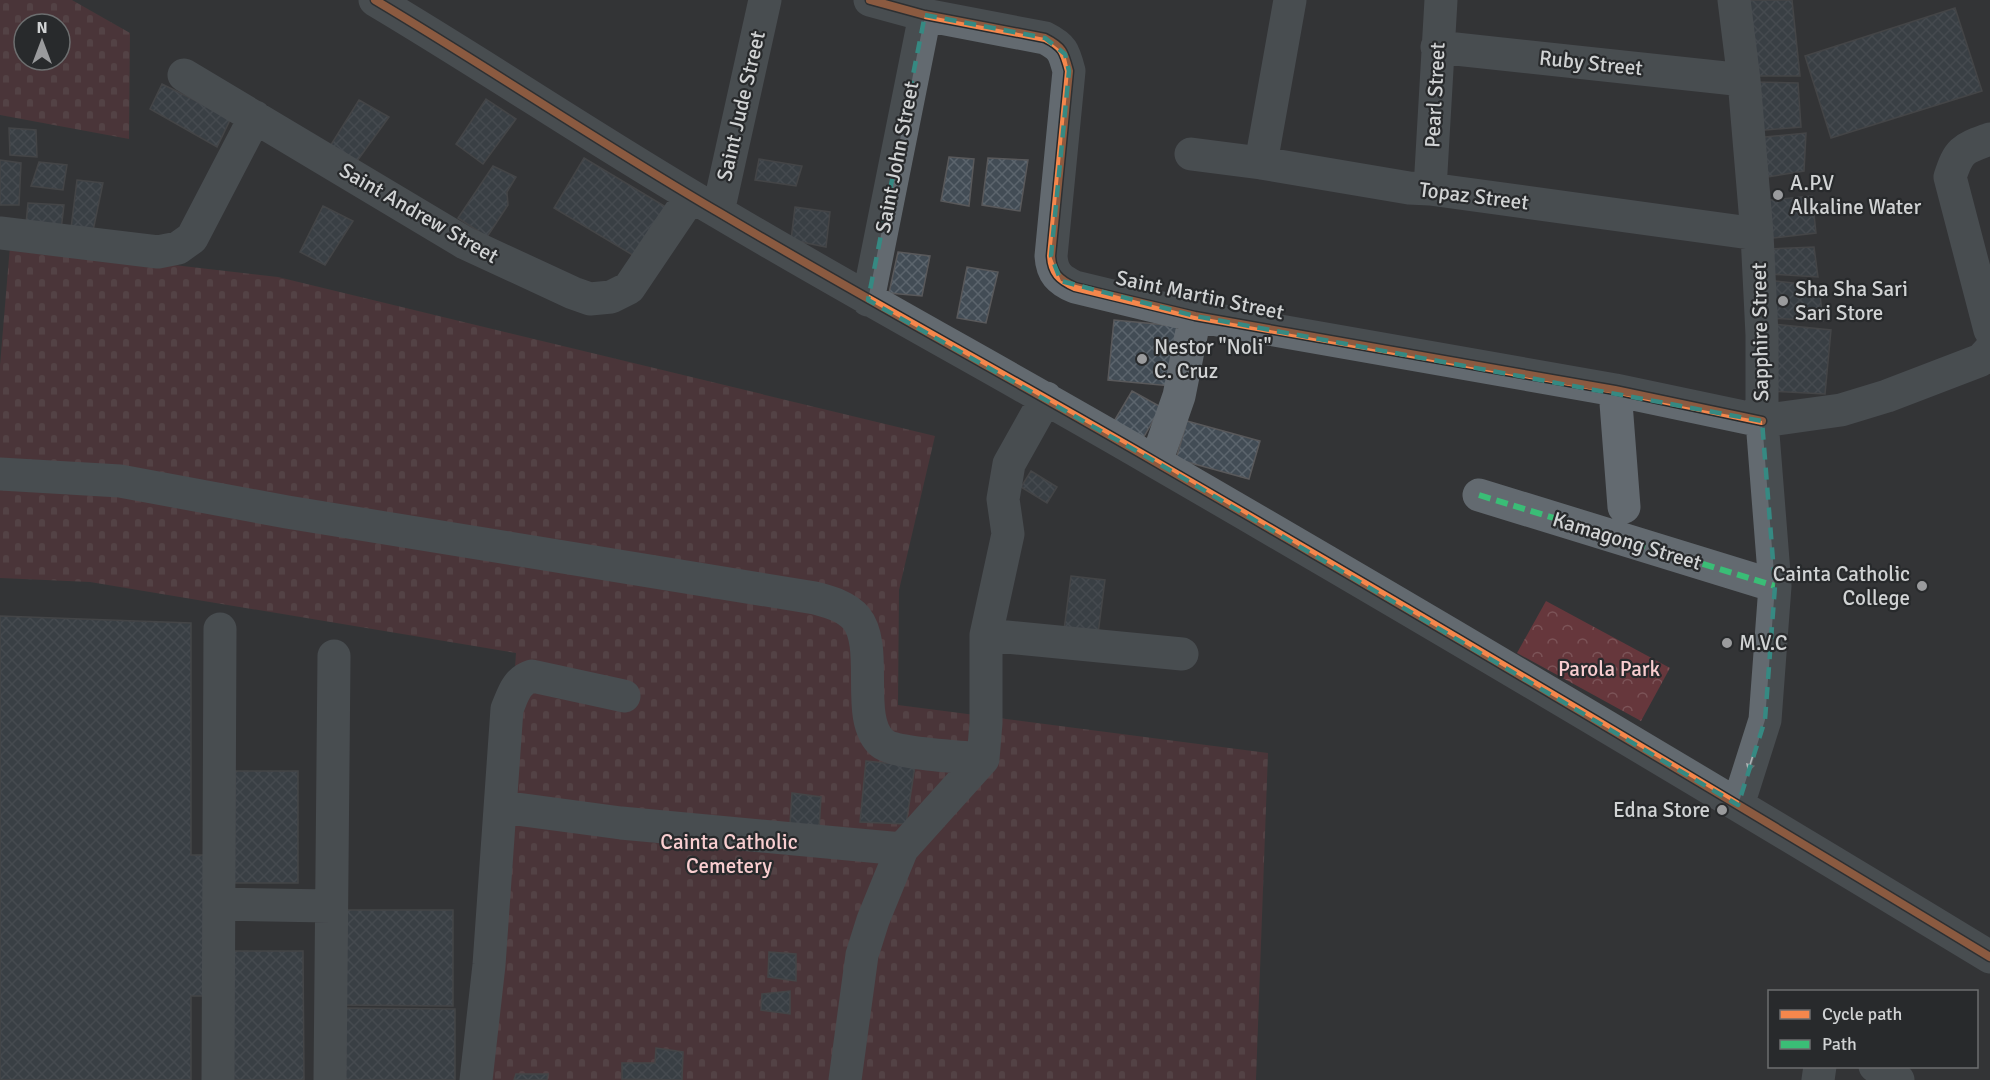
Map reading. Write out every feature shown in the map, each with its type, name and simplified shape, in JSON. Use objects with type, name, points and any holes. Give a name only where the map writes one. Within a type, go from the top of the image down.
[{"type":"street","name":"Saint Jude Street","points":[[704,204],[765,0]]},
{"type":"street","name":"Saint Martin Street","points":[[870,0],[926,15],[1045,38],[1058,44],[1065,54],[1069,71],[1051,256],[1052,268],[1061,281],[1075,287],[1195,316],[1615,390],[1762,421],[1841,410],[1887,396],[1981,360],[1990,350]]},
{"type":"street","points":[[1261,163],[1290,0]]},
{"type":"street","name":"Pearl Street","points":[[1431,189],[1441,0]]},
{"type":"street","name":"Sapphire Street","points":[[1734,0],[1744,80],[1757,234],[1762,335],[1762,421],[1775,586],[1765,720],[1738,805]]},
{"type":"street","points":[[390,4],[704,204],[868,300],[1046,398],[1156,462],[1738,805],[1990,957]]},
{"type":"street","name":"Saint John Street","points":[[868,300],[926,15]]},
{"type":"street","name":"Ruby Street","points":[[1437,47],[1744,80]]},
{"type":"street","name":"Saint Andrew Street","points":[[184,75],[465,243],[590,299],[611,297],[629,288],[704,204]]},
{"type":"street","points":[[0,233],[158,252],[178,248],[192,238],[255,117]]},
{"type":"street","points":[[1990,139],[1971,146],[1957,156],[1950,177],[1990,330]]},
{"type":"street","name":"Topaz Street","points":[[1191,154],[1261,163],[1409,188],[1431,189],[1757,234]]},
{"type":"street","points":[[1156,462],[1179,396],[1195,316]]},
{"type":"street","points":[[1615,390],[1624,507]]},
{"type":"street","points":[[845,1080],[862,955],[873,920],[902,849],[982,759],[986,723],[986,635],[1008,534],[1003,499],[1009,464],[1046,398]]},
{"type":"street","points":[[0,474],[120,481],[287,513],[815,598],[839,606],[856,618],[866,643],[868,702],[872,726],[882,743],[900,750],[982,759]]},
{"type":"street","name":"Kamagong Street","points":[[1479,495],[1775,586]]},
{"type":"street","points":[[218,1080],[219,629]]},
{"type":"street","points":[[986,635],[1182,654]]},
{"type":"street","points":[[330,1080],[334,656]]},
{"type":"street","points":[[476,1080],[489,965],[507,709],[518,684],[524,678],[532,676],[624,696]]},
{"type":"street","points":[[501,807],[621,823],[902,849]]},
{"type":"street","points":[[219,904],[330,906]]},
{"type":"street","points":[[1878,1068],[1898,1080]]},
{"type":"highlighted area","points":[[925,15],[1045,38],[1065,54],[1069,71],[1051,256],[1061,281],[1195,316],[1762,421],[1775,586],[1765,720],[1738,805],[1156,462],[868,300]]},
{"type":"green space","points":[[0,0],[72,0],[130,33],[129,139],[0,115]]},
{"type":"green space","name":"Cainta Catholic Cemetery","points":[[10,246],[278,277],[935,436],[899,590],[898,705],[1268,753],[1256,1080],[481,1080],[497,919],[516,653],[90,582],[0,578],[0,365]]},
{"type":"green space","name":"Parola Park","points":[[1546,601],[1670,668],[1641,721],[1517,653]]},
{"type":"building","points":[[1742,0],[1792,0],[1800,76],[1755,76]]},
{"type":"building","points":[[1955,8],[1982,91],[1831,138],[1805,56]]},
{"type":"building","points":[[1753,82],[1798,83],[1801,127],[1754,131]]},
{"type":"building","points":[[162,84],[231,118],[217,147],[150,109]]},
{"type":"building","points":[[486,99],[516,119],[483,164],[456,144]]},
{"type":"building","points":[[359,100],[389,117],[352,168],[327,151]]},
{"type":"building","points":[[9,128],[36,130],[37,157],[10,155]]},
{"type":"building","points":[[1806,133],[1804,171],[1762,178],[1755,138]]},
{"type":"building","points":[[949,157],[974,159],[969,206],[941,201]]},
{"type":"building","points":[[584,158],[671,210],[641,260],[554,208]]},
{"type":"building","points":[[988,158],[1028,160],[1020,211],[982,205]]},
{"type":"building","points":[[759,159],[802,166],[796,186],[755,180]]},
{"type":"building","points":[[0,160],[21,163],[19,205],[0,205]]},
{"type":"building","points":[[39,162],[67,165],[63,190],[31,186]]},
{"type":"building","points":[[493,166],[516,177],[507,192],[508,205],[487,237],[458,218]]},
{"type":"building","points":[[77,180],[103,183],[93,231],[71,228]]},
{"type":"building","points":[[1812,196],[1816,233],[1764,239],[1760,201]]},
{"type":"building","points":[[28,203],[64,205],[61,230],[26,224]]},
{"type":"building","points":[[323,206],[353,221],[325,265],[300,252]]},
{"type":"building","points":[[795,207],[830,212],[826,247],[791,240]]},
{"type":"building","points":[[1814,247],[1818,277],[1770,274],[1769,249]]},
{"type":"building","points":[[898,252],[930,256],[922,296],[889,293]]},
{"type":"building","points":[[967,267],[998,272],[986,323],[957,318]]},
{"type":"building","points":[[1766,280],[1819,286],[1823,321],[1768,318]]},
{"type":"building","name":"Nestor \"Noli\" C. Cruz","points":[[1114,320],[1177,326],[1171,386],[1108,380]]},
{"type":"building","points":[[1772,324],[1831,330],[1825,394],[1767,391]]},
{"type":"building","points":[[1132,391],[1161,407],[1142,440],[1113,423]]},
{"type":"building","points":[[1187,421],[1260,441],[1249,479],[1176,459]]},
{"type":"building","points":[[1031,471],[1057,487],[1047,503],[1021,487]]},
{"type":"building","points":[[1071,576],[1105,580],[1098,634],[1064,630]]},
{"type":"building","points":[[0,616],[191,623],[191,855],[214,855],[214,996],[191,996],[191,1080],[0,1080]]},
{"type":"building","points":[[866,761],[915,766],[906,824],[860,822]]},
{"type":"building","points":[[235,771],[298,771],[298,883],[234,883]]},
{"type":"building","points":[[792,793],[821,797],[819,829],[790,824]]},
{"type":"building","points":[[335,910],[453,910],[453,1006],[335,1005]]},
{"type":"building","points":[[228,951],[303,951],[304,1080],[228,1080]]},
{"type":"building","points":[[769,952],[796,954],[796,981],[768,977]]},
{"type":"building","points":[[790,991],[790,1014],[761,1010],[762,994]]},
{"type":"building","points":[[339,1008],[455,1009],[455,1080],[339,1080]]},
{"type":"building","points":[[656,1048],[683,1052],[682,1080],[622,1079],[622,1063],[655,1063]]},
{"type":"building","points":[[516,1074],[548,1074],[547,1080],[514,1080]]},
{"type":"marked path","points":[[1479,495],[1775,586]]},
{"type":"cycle path","points":[[375,0],[676,187],[1364,583],[1990,957]]},
{"type":"cycle path","points":[[870,0],[925,15],[1045,38],[1056,44],[1062,51],[1069,71],[1051,256],[1057,275],[1075,287],[1195,316],[1615,390],[1762,421]]},
{"type":"place","name":"A.P.V Alkaline Water","points":[[1778,195]]},
{"type":"place","name":"Sha Sha Sari Sari Store","points":[[1783,301]]},
{"type":"place","name":"Nestor \"Noli\" C. Cruz","points":[[1142,359]]},
{"type":"place","name":"Cainta Catholic College","points":[[1922,586]]},
{"type":"place","name":"M.V.C","points":[[1727,643]]},
{"type":"place","name":"Edna Store","points":[[1722,810]]}]
